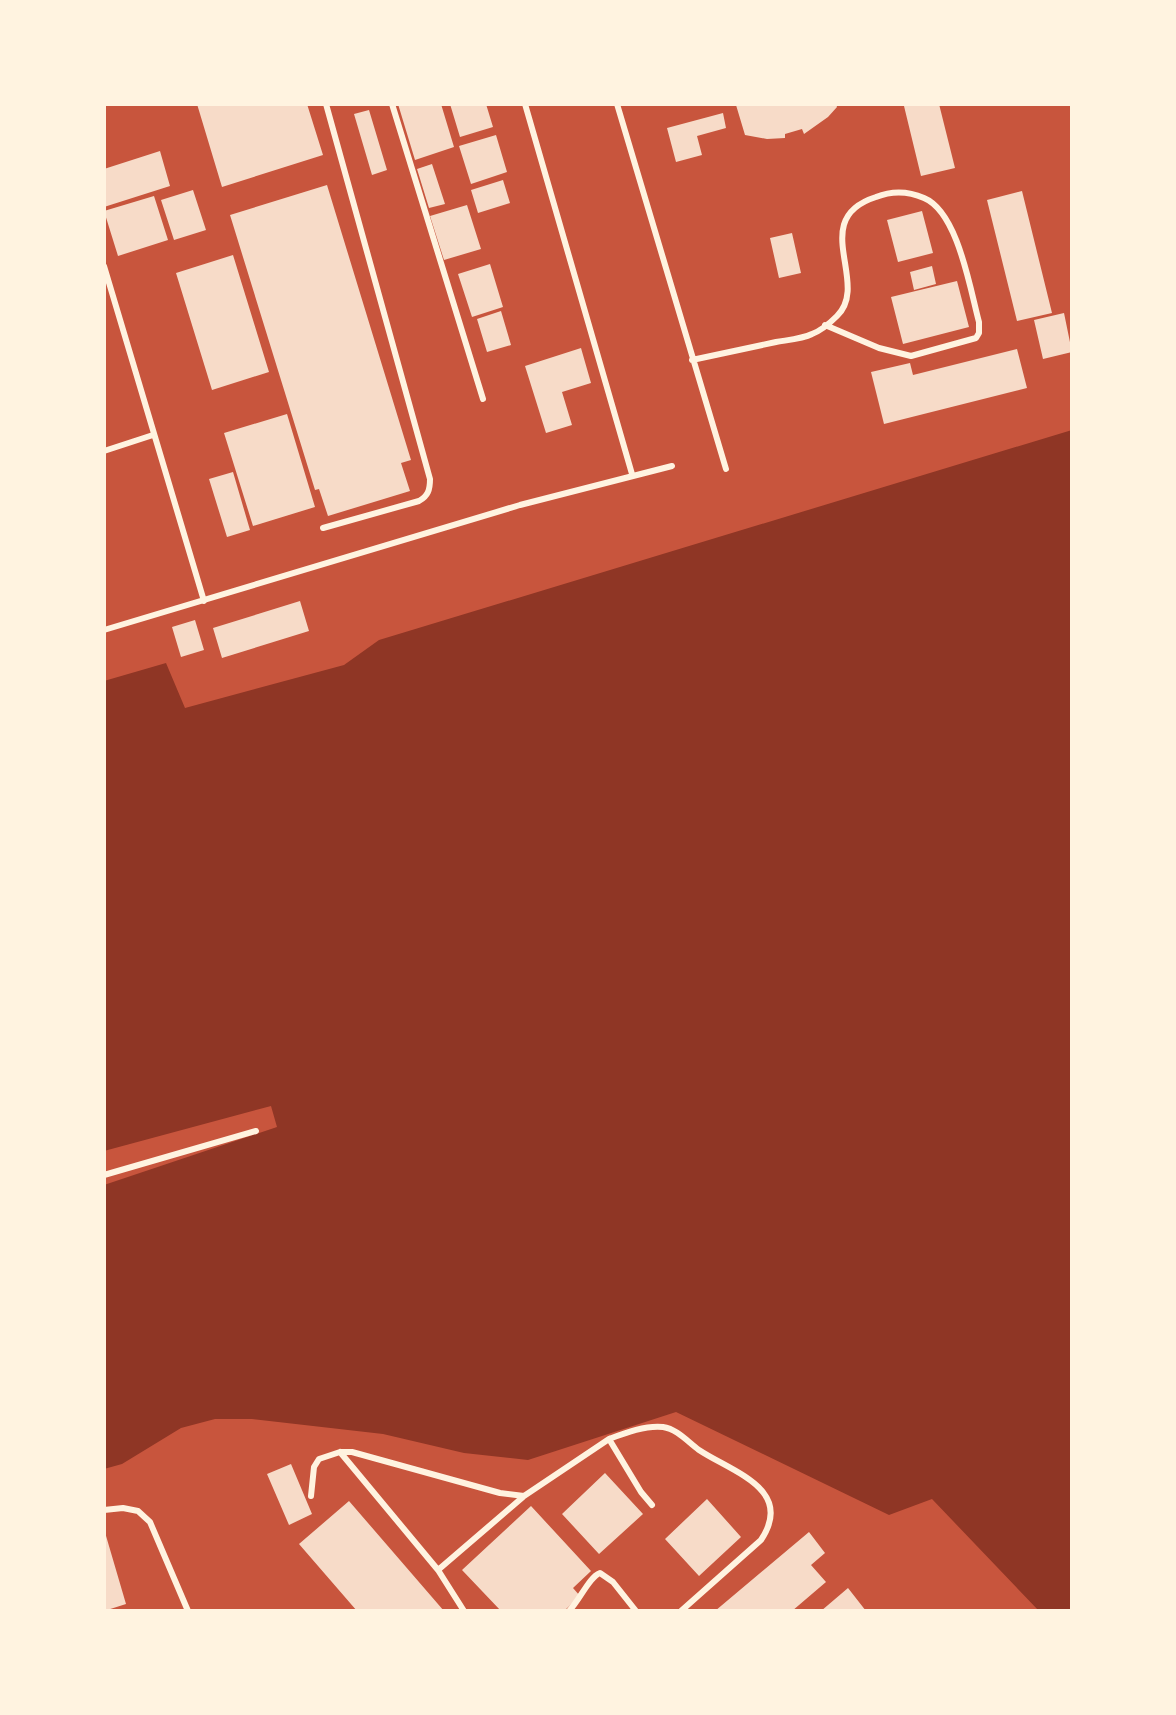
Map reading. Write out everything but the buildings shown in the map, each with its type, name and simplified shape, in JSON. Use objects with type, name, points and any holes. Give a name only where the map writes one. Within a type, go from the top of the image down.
[{"type":"lane","points":[[323,528],[419,501],[426,497],[430,489],[430,479],[326,104]]},
{"type":"lane","points":[[392,104],[483,399]]},
{"type":"lane","points":[[525,104],[632,474]]},
{"type":"lane","points":[[617,104],[726,469]]},
{"type":"lane","points":[[692,360],[811,335],[825,325],[845,306],[848,294],[841,232],[849,214],[863,201],[885,193],[909,193],[927,199],[936,206],[955,238],[979,322],[976,338],[911,356],[887,351],[825,325]]},
{"type":"lane","points":[[105,270],[204,601]]},
{"type":"lane","points":[[104,451],[153,435]]},
{"type":"lane","points":[[104,630],[632,474],[672,466]]},
{"type":"lane","points":[[104,1175],[256,1131]]},
{"type":"lane","points":[[438,1570],[524,1496],[609,1439],[648,1428],[672,1430],[700,1451],[757,1484],[772,1513],[771,1525],[761,1540],[681,1611]]},
{"type":"lane","points":[[609,1439],[652,1505]]},
{"type":"lane","points":[[311,1496],[314,1467],[319,1459],[340,1452],[352,1452],[500,1493],[524,1496]]},
{"type":"lane","points":[[340,1452],[438,1570],[464,1611]]},
{"type":"lane","points":[[104,1510],[123,1508],[138,1511],[150,1522],[188,1611]]},
{"type":"lane","points":[[569,1611],[580,1600],[593,1576],[600,1573],[613,1582],[636,1611]]},
{"type":"shaded area","points":[[1072,430],[1072,1611],[1039,1611],[932,1499],[889,1515],[676,1412],[528,1460],[464,1453],[383,1434],[252,1419],[215,1419],[181,1428],[122,1464],[104,1469],[104,1185],[277,1127],[271,1106],[104,1151],[104,681],[166,663],[185,708],[344,665],[379,640]]}]
